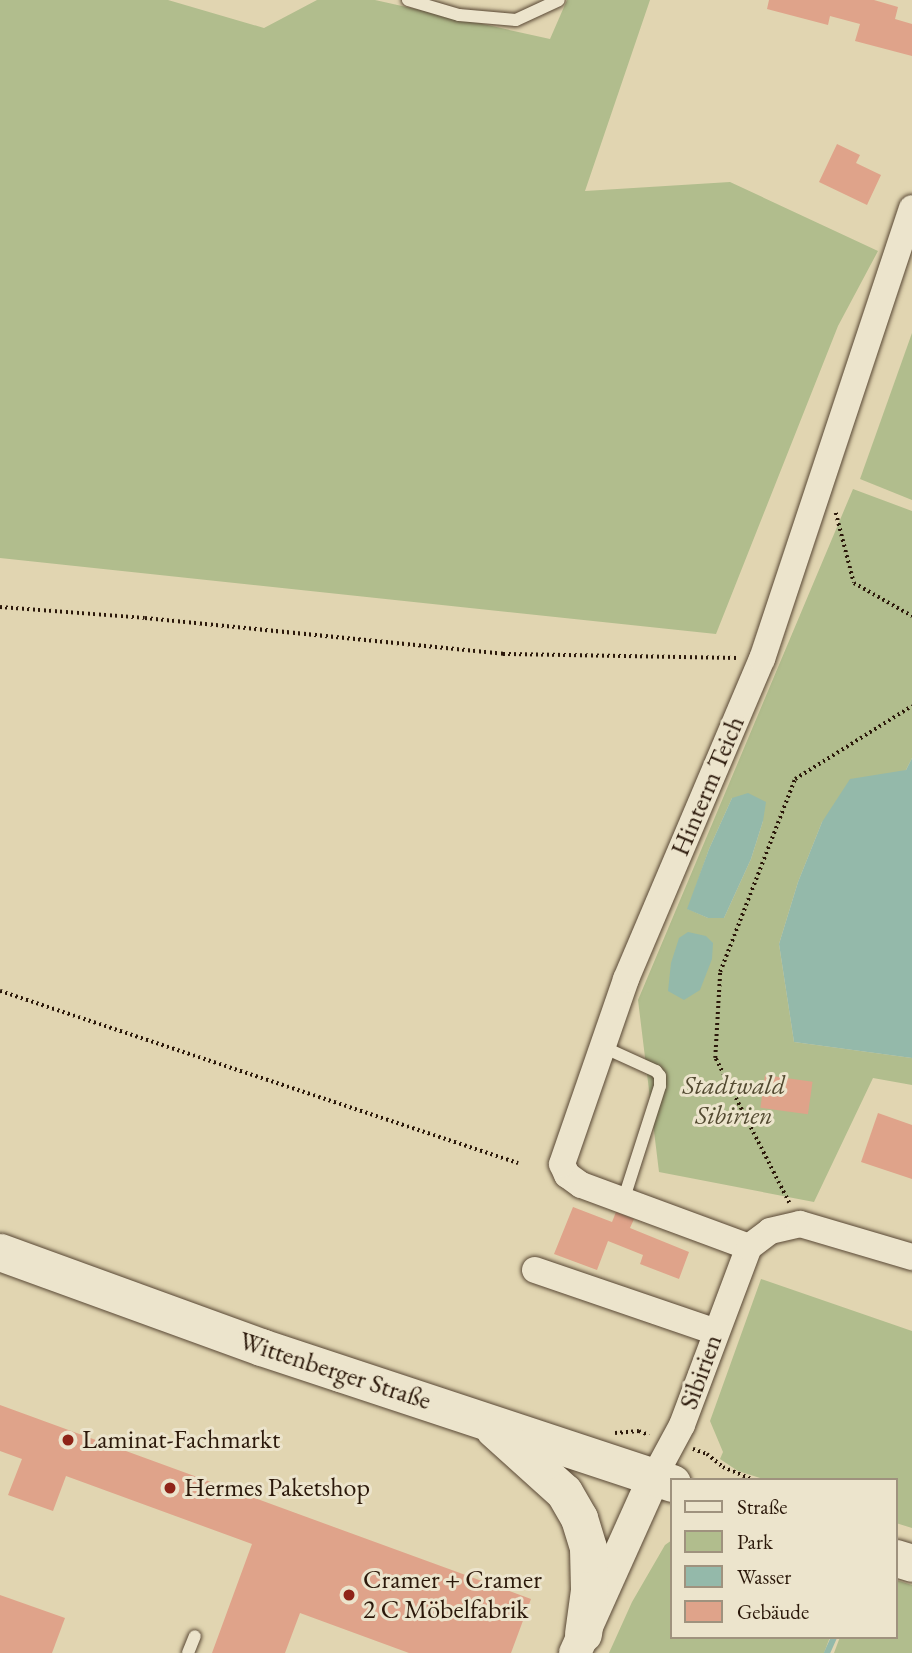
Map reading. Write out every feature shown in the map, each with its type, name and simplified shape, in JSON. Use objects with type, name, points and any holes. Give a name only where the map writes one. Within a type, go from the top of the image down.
[{"type":"main road","name":"Wittenberger Straße","points":[[0,1252],[261,1347],[663,1480]]},
{"type":"main road","points":[[482,1419],[554,1482],[572,1504],[588,1548],[589,1590],[579,1643]]},
{"type":"street","name":"Hinterm Teich","points":[[749,1247],[581,1185],[567,1175],[562,1164],[626,979],[762,659],[912,208]]},
{"type":"street","points":[[749,1247],[770,1231],[800,1224],[912,1257]]},
{"type":"street","name":"Sibirien","points":[[579,1643],[663,1480],[749,1247]]},
{"type":"street","points":[[535,1270],[716,1332]]},
{"type":"lane","points":[[408,0],[459,15],[516,20],[559,0]]},
{"type":"lane","points":[[603,1047],[656,1070],[660,1076],[660,1086],[623,1200]]},
{"type":"lane","points":[[188,1653],[195,1636]]},
{"type":"path","points":[[824,467],[854,583],[912,616]]},
{"type":"path","points":[[0,607],[145,618],[503,654],[762,659]]},
{"type":"path","points":[[800,1224],[715,1058],[720,972],[795,779],[912,706]]},
{"type":"path","points":[[0,991],[519,1163]]},
{"type":"green space","points":[[0,0],[168,0],[264,28],[317,0],[375,0],[550,39],[567,0],[650,0],[585,191],[730,182],[878,251],[838,326],[716,634],[0,558]]},
{"type":"green space","points":[[912,333],[912,500],[860,479]]},
{"type":"green space","name":"Stadtwald Sibirien","points":[[853,489],[912,511],[912,758],[906,770],[822,822],[798,882],[779,944],[794,1042],[912,1058],[912,1085],[873,1078],[814,1202],[659,1172],[638,1000]],"holes":[[[732,798],[763,821],[751,859],[724,918],[708,918],[688,909],[709,849]]]},
{"type":"green space","points":[[761,1279],[912,1331],[912,1528],[898,1524],[898,1478],[760,1478],[738,1471],[720,1459],[723,1452],[710,1421]]},
{"type":"green space","points":[[670,1541],[670,1639],[829,1639],[824,1653],[609,1653],[632,1602],[665,1545]]},
{"type":"green space","points":[[898,1581],[912,1585],[912,1653],[834,1653],[839,1639],[898,1639]]},
{"type":"water","points":[[912,758],[912,1058],[794,1042],[779,944],[798,882],[822,822],[850,779],[906,770]]},
{"type":"water","points":[[748,793],[766,802],[751,859],[724,918],[708,918],[687,909],[709,849],[732,798]]},
{"type":"water","points":[[688,932],[706,936],[713,943],[712,959],[700,990],[684,1000],[668,991],[671,963],[679,938]]},
{"type":"building","points":[[769,0],[874,0],[898,7],[895,19],[912,24],[912,56],[855,41],[860,24],[830,16],[828,25],[767,9]]},
{"type":"building","points":[[837,144],[860,155],[856,163],[881,175],[867,205],[819,182]]},
{"type":"building","points":[[765,1075],[813,1082],[808,1114],[760,1108]]},
{"type":"building","points":[[878,1113],[912,1125],[912,1179],[861,1162]]},
{"type":"building","points":[[573,1207],[612,1222],[616,1212],[634,1219],[630,1228],[689,1252],[679,1279],[640,1264],[643,1255],[608,1241],[597,1270],[554,1254]]},
{"type":"building","points":[[0,1405],[531,1599],[511,1653],[409,1653],[300,1613],[285,1653],[212,1653],[252,1544],[66,1476],[53,1511],[8,1495],[22,1459],[0,1451]]},
{"type":"building","points":[[0,1595],[65,1618],[52,1653],[0,1653]]},
{"type":"waterway","points":[[827,1653],[833,1639]]},
{"type":"place","name":"Laminat-Fachmarkt","points":[[68,1440]]},
{"type":"place","name":"Hermes Paketshop","points":[[170,1488]]},
{"type":"place","name":"Cramer + Cramer 2 C Möbelfabrik","points":[[349,1595]]}]
